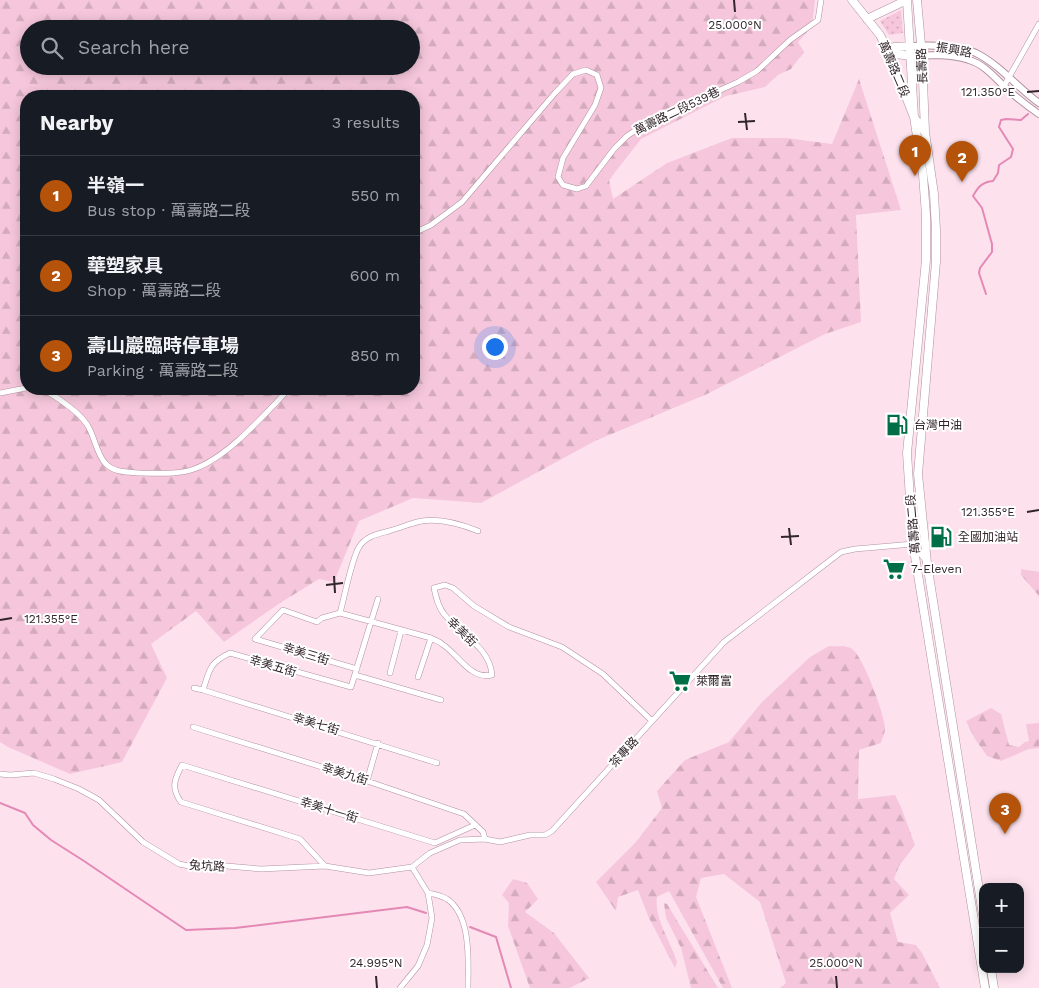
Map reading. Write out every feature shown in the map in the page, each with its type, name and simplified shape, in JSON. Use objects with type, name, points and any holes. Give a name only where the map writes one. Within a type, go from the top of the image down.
[{"type":"main road","name":"萬壽路二段","points":[[852,0],[880,35],[889,53],[914,117],[923,176],[926,260],[907,453],[913,544],[985,988]]},
{"type":"main road","points":[[867,19],[907,0]]},
{"type":"main road","name":"長壽路","points":[[907,0],[914,117]]},
{"type":"main road","name":"長壽路","points":[[917,0],[922,55],[925,132]]},
{"type":"main road","points":[[911,46],[894,46],[889,53],[911,56]]},
{"type":"main road","name":"萬壽路二段","points":[[914,117],[925,132],[934,194],[936,230],[933,298],[918,474],[927,563],[979,891]]},
{"type":"main road","points":[[992,973],[994,988]]},
{"type":"street","name":"萬壽路二段539巷","points":[[420,231],[462,202],[533,117],[573,74],[586,70],[597,75],[601,88],[595,105],[563,158],[558,177],[563,185],[577,189],[586,186],[614,149],[627,136],[645,124],[738,82],[757,71],[790,40],[818,20],[821,0]]},
{"type":"street","points":[[1004,86],[1039,24]]},
{"type":"street","name":"振興路","points":[[911,46],[939,46],[969,51],[994,64],[1039,104]]},
{"type":"street","name":"振興路","points":[[911,56],[922,55],[968,59],[986,69],[1020,101],[1039,114]]},
{"type":"street","points":[[0,393],[20,389]]},
{"type":"street","points":[[52,395],[85,420],[101,457],[110,468],[122,472],[154,473],[183,472],[211,462],[232,445],[284,395]]},
{"type":"street","points":[[340,613],[356,555],[360,546],[366,540],[377,534],[423,521],[451,522],[478,531]]},
{"type":"street","points":[[913,544],[927,563]]},
{"type":"street","name":"茶專路","points":[[412,867],[430,854],[452,843],[470,839],[500,842],[530,835],[545,835],[552,831],[724,642],[841,552],[913,544]]},
{"type":"street","name":"幸美街","points":[[340,613],[430,638],[442,644],[471,670],[484,677],[492,675],[489,660],[471,639],[443,613],[438,605],[434,588],[445,585],[453,588],[474,606],[509,627],[562,647],[595,668],[651,720]]},
{"type":"street","points":[[356,672],[378,599]]},
{"type":"street","name":"幸美三街","points":[[340,613],[322,618],[318,622],[283,610],[255,639],[440,700]]},
{"type":"street","points":[[390,673],[401,631]]},
{"type":"street","points":[[418,677],[430,638]]},
{"type":"street","name":"幸美五街","points":[[204,690],[211,666],[218,659],[230,653],[351,687],[356,672]]},
{"type":"street","name":"幸美七街","points":[[194,688],[437,762]]},
{"type":"street","name":"幸美九街","points":[[193,727],[367,781],[464,814],[483,832],[485,839]]},
{"type":"street","points":[[367,781],[378,744]]},
{"type":"street","name":"幸美十一街","points":[[325,866],[300,839],[181,802],[174,793],[175,778],[182,765],[435,843],[475,825]]},
{"type":"street","name":"兔坑路","points":[[0,774],[34,773],[79,789],[99,800],[143,842],[179,864],[261,869],[325,866],[369,873],[412,867]]},
{"type":"street","points":[[400,988],[418,966],[427,946],[432,918],[428,892],[412,867]]},
{"type":"street","points":[[428,892],[447,899],[459,912],[465,930],[468,988]]},
{"type":"green space","points":[[0,0],[815,0],[814,13],[809,28],[798,42],[804,52],[791,69],[778,75],[765,87],[726,96],[641,139],[609,180],[613,199],[667,163],[732,138],[786,138],[832,144],[859,79],[901,210],[856,215],[861,322],[825,334],[707,394],[595,441],[481,503],[413,498],[359,521],[334,582],[319,579],[280,603],[224,642],[196,611],[151,644],[167,678],[122,762],[70,774],[0,742]]},
{"type":"green space","points":[[901,10],[903,33],[889,35],[880,21]]},
{"type":"green space","points":[[1021,569],[1039,572],[1039,596],[1021,575]]},
{"type":"green space","points":[[829,646],[852,649],[862,662],[873,686],[885,728],[881,743],[859,750],[858,799],[895,795],[901,807],[915,845],[899,866],[894,879],[909,895],[890,913],[898,942],[916,945],[940,988],[780,988],[786,983],[760,902],[724,874],[701,878],[696,897],[732,988],[723,988],[669,891],[657,897],[657,905],[660,922],[677,962],[675,968],[648,916],[638,890],[618,897],[616,911],[596,882],[636,842],[662,808],[657,791],[685,760],[729,742],[762,702],[810,657]]},
{"type":"green space","points":[[991,708],[1001,714],[1009,745],[1019,747],[1029,741],[1026,724],[1039,723],[1039,748],[1029,749],[1001,761],[987,756],[975,739],[966,721]]},
{"type":"green space","points":[[513,879],[527,883],[538,899],[525,912],[554,933],[589,978],[570,988],[530,988],[508,926],[509,903],[502,895]]},
{"type":"green space","points":[[664,903],[667,904],[718,988],[691,988],[681,948],[666,918]]},
{"type":"waterway","points":[[986,294],[979,273],[980,268],[992,252],[992,244],[982,208],[973,196],[981,185],[993,181],[998,173],[999,165],[1011,157],[1013,149],[999,127],[1001,120],[1021,120],[1028,114]]},
{"type":"waterway","points":[[0,803],[25,813],[33,825],[51,840],[186,930],[235,928],[407,907],[426,913]]},
{"type":"waterway","points":[[470,927],[496,937],[511,988]]},
{"type":"place","name":"半嶺一","points":[[915,176]]},
{"type":"place","name":"華塑家具","points":[[962,182]]},
{"type":"place","name":"台灣中油","points":[[897,425]]},
{"type":"place","name":"全國加油站","points":[[941,537]]},
{"type":"place","name":"7-Eleven","points":[[894,569]]},
{"type":"place","name":"萊爾富","points":[[680,681]]},
{"type":"place","name":"壽山巖臨時停車場","points":[[1005,834]]}]
